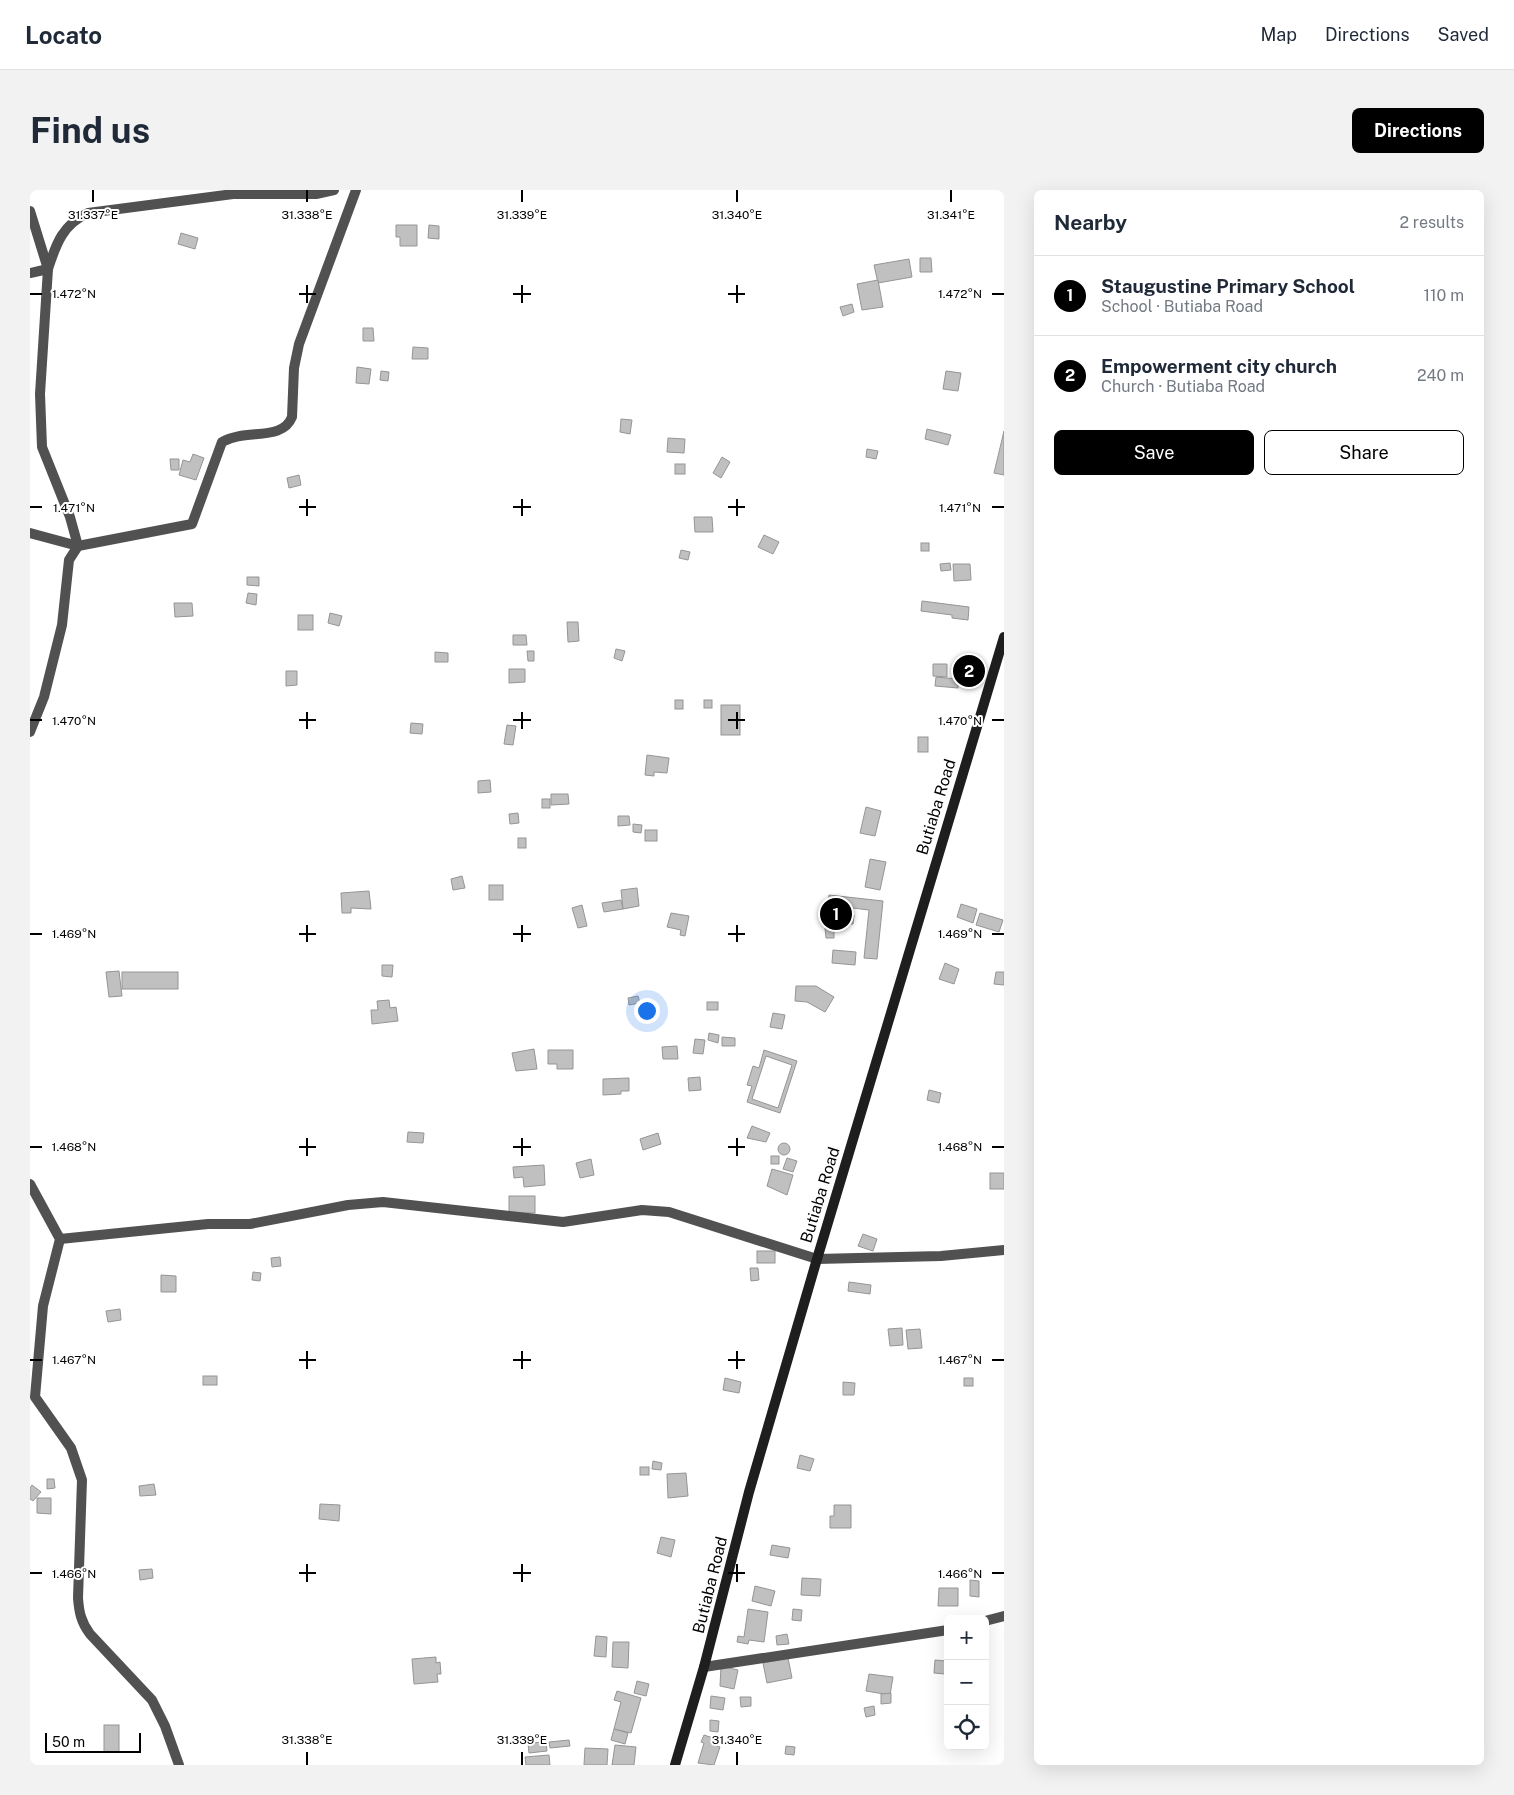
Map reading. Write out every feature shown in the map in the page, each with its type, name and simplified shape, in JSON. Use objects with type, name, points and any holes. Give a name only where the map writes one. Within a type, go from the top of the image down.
[{"type":"main road","name":"Butiaba Road","points":[[675,1765],[704,1667],[749,1492],[817,1258],[1004,637]]},
{"type":"street","points":[[30,732],[44,697],[62,625],[69,560],[78,546],[70,518],[42,447],[40,394],[48,269],[62,234],[74,219],[88,213],[233,194],[316,194],[334,190]]},
{"type":"street","points":[[30,533],[78,546],[192,524],[222,442],[234,435],[282,431],[289,424],[292,417],[294,368],[299,344],[356,190]]},
{"type":"street","points":[[30,211],[48,269]]},
{"type":"street","points":[[30,273],[48,269]]},
{"type":"street","points":[[30,1184],[60,1239],[43,1306],[33,1397],[72,1448],[82,1480],[78,1598],[83,1624],[152,1700],[165,1726],[180,1765]]},
{"type":"street","points":[[60,1239],[208,1224],[250,1224],[348,1205],[383,1202],[563,1222],[642,1210],[668,1212],[817,1258],[941,1256],[1004,1250]]},
{"type":"street","points":[[989,1620],[1004,1616]]},
{"type":"street","points":[[704,1667],[944,1631]]},
{"type":"building","points":[[396,225],[417,225],[417,246],[400,246],[400,237],[396,237]]},
{"type":"building","points":[[429,225],[439,226],[439,239],[428,238]]},
{"type":"building","points":[[181,233],[198,238],[195,249],[178,244]]},
{"type":"building","points":[[920,258],[931,258],[932,272],[920,272]]},
{"type":"building","points":[[909,259],[912,277],[878,283],[874,265]]},
{"type":"building","points":[[878,280],[883,307],[862,310],[857,284]]},
{"type":"building","points":[[852,304],[854,312],[843,316],[840,307]]},
{"type":"building","points":[[363,328],[373,328],[374,341],[363,341]]},
{"type":"building","points":[[413,347],[428,348],[428,359],[412,359]]},
{"type":"building","points":[[357,367],[371,369],[369,384],[356,383]]},
{"type":"building","points":[[381,371],[389,372],[388,381],[380,380]]},
{"type":"building","points":[[946,371],[961,373],[958,391],[943,389]]},
{"type":"building","points":[[621,419],[632,420],[630,434],[620,432]]},
{"type":"building","points":[[927,429],[951,435],[948,445],[925,439]]},
{"type":"building","points":[[1004,431],[1004,475],[994,473]]},
{"type":"building","points":[[668,438],[685,439],[684,453],[667,452]]},
{"type":"building","points":[[867,449],[878,451],[876,459],[866,457]]},
{"type":"building","points":[[193,454],[204,458],[196,480],[179,475],[183,460],[190,462]]},
{"type":"building","points":[[722,457],[730,462],[721,478],[713,473]]},
{"type":"building","points":[[170,459],[179,459],[179,470],[171,470]]},
{"type":"building","points":[[675,464],[685,464],[685,474],[675,474]]},
{"type":"building","points":[[299,475],[301,485],[289,488],[287,478]]},
{"type":"building","points":[[694,517],[712,517],[713,532],[695,532]]},
{"type":"building","points":[[764,535],[779,542],[773,554],[758,547]]},
{"type":"building","points":[[921,543],[929,543],[929,551],[921,551]]},
{"type":"building","points":[[681,550],[690,552],[688,560],[679,558]]},
{"type":"building","points":[[950,563],[951,570],[941,571],[940,564]]},
{"type":"building","points":[[953,564],[970,564],[971,580],[954,581]]},
{"type":"building","points":[[247,577],[259,577],[259,586],[247,585]]},
{"type":"building","points":[[248,593],[257,594],[256,605],[246,603]]},
{"type":"building","points":[[922,601],[969,607],[968,620],[952,618],[952,615],[921,611]]},
{"type":"building","points":[[174,603],[192,603],[193,616],[175,617]]},
{"type":"building","points":[[330,613],[342,616],[339,626],[328,623]]},
{"type":"building","points":[[298,615],[313,615],[313,630],[298,630]]},
{"type":"building","points":[[567,622],[578,622],[579,641],[568,642]]},
{"type":"building","points":[[513,635],[526,635],[527,645],[513,645]]},
{"type":"building","points":[[616,649],[625,651],[622,661],[614,658]]},
{"type":"building","points":[[527,651],[534,651],[534,661],[528,661]]},
{"type":"building","points":[[435,652],[448,653],[448,662],[435,662]]},
{"type":"building","points":[[933,664],[947,664],[947,677],[933,676]]},
{"type":"building","points":[[509,669],[525,669],[525,682],[509,683]]},
{"type":"building","points":[[286,671],[297,671],[297,685],[286,686]]},
{"type":"building","points":[[936,677],[958,679],[958,688],[935,686]]},
{"type":"building","points":[[675,700],[683,700],[683,709],[675,709]]},
{"type":"building","points":[[704,700],[712,700],[712,708],[704,708]]},
{"type":"building","points":[[721,705],[740,705],[740,735],[721,735]]},
{"type":"building","points":[[411,723],[423,724],[422,734],[410,733]]},
{"type":"building","points":[[507,725],[516,726],[513,745],[504,744]]},
{"type":"building","points":[[918,737],[928,737],[928,752],[918,752]]},
{"type":"building","points":[[647,755],[669,758],[667,773],[654,772],[654,776],[645,775]]},
{"type":"building","points":[[490,780],[491,792],[478,793],[478,781]]},
{"type":"building","points":[[551,794],[568,794],[569,804],[551,805]]},
{"type":"building","points":[[542,799],[550,799],[550,808],[542,808]]},
{"type":"building","points":[[866,807],[881,811],[875,836],[860,833]]},
{"type":"building","points":[[518,813],[519,823],[510,824],[509,814]]},
{"type":"building","points":[[618,816],[629,816],[630,825],[618,826]]},
{"type":"building","points":[[633,824],[642,825],[641,833],[633,832]]},
{"type":"building","points":[[645,830],[657,830],[657,841],[645,841]]},
{"type":"building","points":[[518,838],[526,838],[526,848],[518,848]]},
{"type":"building","points":[[870,859],[886,862],[880,890],[865,887]]},
{"type":"building","points":[[462,876],[465,888],[453,890],[451,879]]},
{"type":"building","points":[[489,885],[503,885],[503,900],[489,900]]},
{"type":"building","points":[[637,888],[639,906],[623,909],[621,890]]},
{"type":"building","points":[[369,891],[371,909],[351,908],[351,913],[342,913],[341,893]]},
{"type":"building","points":[[829,895],[883,901],[877,959],[864,958],[869,910],[828,905]]},
{"type":"building","points":[[621,900],[623,909],[604,912],[602,903]]},
{"type":"building","points":[[961,904],[977,909],[973,923],[957,917]]},
{"type":"building","points":[[582,905],[587,926],[578,928],[572,908]]},
{"type":"building","points":[[671,913],[689,916],[685,936],[680,935],[681,930],[667,927]]},
{"type":"building","points":[[980,913],[1003,920],[999,932],[976,925]]},
{"type":"building","points":[[843,914],[854,915],[853,924],[843,924]]},
{"type":"building","points":[[834,927],[834,938],[826,938],[825,928]]},
{"type":"building","points":[[833,950],[856,952],[855,965],[832,963]]},
{"type":"building","points":[[945,963],[959,969],[954,984],[939,979]]},
{"type":"building","points":[[382,965],[393,965],[392,977],[382,976]]},
{"type":"building","points":[[119,971],[122,996],[109,997],[106,972]]},
{"type":"building","points":[[122,972],[178,972],[178,989],[122,989]]},
{"type":"building","points":[[996,972],[1004,972],[1004,985],[994,984]]},
{"type":"building","points":[[796,986],[816,986],[834,997],[825,1012],[807,1002],[795,1001]]},
{"type":"building","points":[[638,996],[640,1003],[629,1005],[628,998]]},
{"type":"building","points":[[389,1000],[390,1008],[396,1007],[398,1021],[372,1024],[371,1010],[378,1010],[377,1001]]},
{"type":"building","points":[[707,1002],[718,1002],[718,1010],[707,1010]]},
{"type":"building","points":[[773,1013],[785,1015],[782,1029],[770,1027]]},
{"type":"building","points":[[709,1033],[719,1035],[718,1043],[708,1040]]},
{"type":"building","points":[[722,1037],[735,1038],[735,1046],[722,1046]]},
{"type":"building","points":[[695,1039],[705,1040],[703,1054],[693,1053]]},
{"type":"building","points":[[677,1046],[678,1059],[663,1059],[662,1047]]},
{"type":"building","points":[[534,1049],[537,1069],[516,1071],[512,1053]]},
{"type":"building","points":[[548,1050],[573,1050],[573,1069],[557,1069],[557,1064],[548,1064]]},
{"type":"building","points":[[764,1050],[797,1061],[780,1113],[747,1102],[752,1086],[747,1085],[753,1066],[759,1068]],"holes":[[[766,1056],[792,1065],[778,1108],[752,1099]]]},
{"type":"building","points":[[700,1077],[701,1090],[689,1091],[688,1078]]},
{"type":"building","points":[[629,1078],[629,1091],[621,1091],[621,1094],[603,1095],[603,1079]]},
{"type":"building","points":[[929,1090],[941,1093],[939,1103],[927,1100]]},
{"type":"building","points":[[752,1126],[770,1133],[766,1142],[747,1138]]},
{"type":"building","points":[[408,1132],[424,1133],[423,1143],[407,1142]]},
{"type":"building","points":[[658,1133],[661,1144],[643,1150],[640,1139]]},
{"type":"building","points":[[782,1143],[786,1143],[790,1149],[786,1155],[782,1155],[778,1151],[778,1147]]},
{"type":"building","points":[[771,1156],[779,1156],[779,1164],[771,1164]]},
{"type":"building","points":[[787,1158],[797,1161],[793,1172],[783,1169]]},
{"type":"building","points":[[591,1159],[594,1175],[580,1178],[576,1163]]},
{"type":"building","points":[[544,1165],[545,1185],[524,1187],[523,1177],[514,1178],[513,1167]]},
{"type":"building","points":[[772,1169],[793,1175],[787,1195],[767,1186]]},
{"type":"building","points":[[990,1173],[1004,1173],[1004,1189],[990,1189]]},
{"type":"building","points":[[509,1196],[535,1196],[535,1213],[509,1213]]},
{"type":"building","points":[[863,1234],[877,1239],[873,1251],[858,1246]]},
{"type":"building","points":[[757,1251],[775,1251],[775,1263],[757,1263]]},
{"type":"building","points":[[280,1257],[281,1266],[272,1267],[271,1258]]},
{"type":"building","points":[[750,1268],[758,1268],[759,1280],[751,1281]]},
{"type":"building","points":[[253,1272],[261,1273],[260,1281],[252,1280]]},
{"type":"building","points":[[161,1275],[176,1276],[176,1292],[161,1292]]},
{"type":"building","points":[[849,1282],[871,1285],[870,1294],[848,1291]]},
{"type":"building","points":[[120,1309],[121,1320],[108,1322],[106,1311]]},
{"type":"building","points":[[902,1328],[903,1345],[890,1346],[888,1329]]},
{"type":"building","points":[[920,1329],[922,1348],[908,1349],[906,1330]]},
{"type":"building","points":[[203,1376],[217,1376],[217,1385],[203,1385]]},
{"type":"building","points":[[725,1378],[741,1382],[739,1393],[723,1390]]},
{"type":"building","points":[[964,1378],[973,1378],[973,1386],[964,1386]]},
{"type":"building","points":[[843,1382],[855,1383],[854,1395],[843,1395]]},
{"type":"building","points":[[800,1455],[814,1459],[810,1471],[797,1468]]},
{"type":"building","points":[[653,1461],[662,1463],[661,1470],[652,1469]]},
{"type":"building","points":[[640,1467],[649,1467],[649,1475],[640,1475]]},
{"type":"building","points":[[686,1473],[688,1496],[668,1498],[667,1474]]},
{"type":"building","points":[[47,1479],[54,1479],[55,1488],[47,1489]]},
{"type":"building","points":[[154,1484],[156,1495],[140,1496],[139,1486]]},
{"type":"building","points":[[32,1485],[41,1492],[33,1501],[30,1499],[30,1488]]},
{"type":"building","points":[[37,1498],[51,1498],[51,1514],[37,1513]]},
{"type":"building","points":[[320,1504],[340,1505],[339,1521],[319,1519]]},
{"type":"building","points":[[834,1505],[851,1505],[851,1528],[830,1528],[830,1516],[834,1516]]},
{"type":"building","points":[[661,1537],[675,1540],[671,1557],[657,1553]]},
{"type":"building","points":[[772,1545],[790,1548],[788,1558],[770,1555]]},
{"type":"building","points":[[152,1569],[153,1578],[140,1580],[139,1570]]},
{"type":"building","points":[[802,1578],[821,1579],[820,1596],[801,1595]]},
{"type":"building","points":[[970,1580],[979,1581],[979,1597],[970,1596]]},
{"type":"building","points":[[755,1586],[775,1591],[771,1606],[752,1601]]},
{"type":"building","points":[[939,1588],[958,1588],[958,1606],[938,1606]]},
{"type":"building","points":[[748,1609],[768,1612],[764,1642],[749,1640],[748,1644],[737,1642],[738,1636],[744,1637]]},
{"type":"building","points":[[793,1609],[802,1610],[801,1621],[792,1620]]},
{"type":"building","points":[[787,1634],[789,1644],[777,1645],[776,1636]]},
{"type":"building","points":[[596,1636],[607,1637],[606,1657],[594,1656]]},
{"type":"building","points":[[613,1642],[629,1642],[628,1668],[612,1667]]},
{"type":"building","points":[[436,1657],[436,1663],[440,1662],[441,1674],[437,1674],[438,1682],[414,1684],[412,1659]]},
{"type":"building","points":[[788,1658],[792,1678],[767,1683],[763,1663]]},
{"type":"building","points":[[935,1660],[944,1661],[944,1674],[934,1673]]},
{"type":"building","points":[[721,1666],[738,1670],[734,1689],[720,1686]]},
{"type":"building","points":[[869,1674],[893,1677],[890,1695],[866,1691]]},
{"type":"building","points":[[637,1681],[649,1684],[646,1696],[634,1693]]},
{"type":"building","points":[[617,1691],[641,1698],[631,1733],[614,1729],[621,1702],[614,1700]]},
{"type":"building","points":[[891,1693],[891,1703],[881,1704],[881,1694]]},
{"type":"building","points":[[711,1696],[725,1698],[723,1710],[710,1708]]},
{"type":"building","points":[[740,1697],[751,1697],[751,1706],[741,1707]]},
{"type":"building","points":[[874,1706],[875,1715],[866,1717],[864,1708]]},
{"type":"building","points":[[710,1720],[719,1721],[718,1732],[710,1731]]},
{"type":"building","points":[[104,1725],[119,1725],[119,1752],[104,1752]]},
{"type":"building","points":[[614,1729],[628,1733],[625,1744],[611,1740]]},
{"type":"building","points":[[704,1735],[713,1738],[711,1744],[720,1747],[714,1765],[698,1763],[704,1743],[701,1742]]},
{"type":"building","points":[[569,1740],[570,1746],[550,1748],[549,1742]]},
{"type":"building","points":[[546,1742],[547,1751],[529,1753],[528,1743]]},
{"type":"building","points":[[615,1745],[636,1747],[634,1765],[612,1765]]},
{"type":"building","points":[[786,1746],[795,1747],[794,1755],[785,1754]]},
{"type":"building","points":[[585,1748],[608,1749],[607,1765],[584,1765]]},
{"type":"building","points":[[549,1755],[550,1765],[526,1765],[525,1757]]},
{"type":"place","name":"Empowerment city church","points":[[969,671]]},
{"type":"place","name":"Staugustine Primary School","points":[[836,914]]}]
